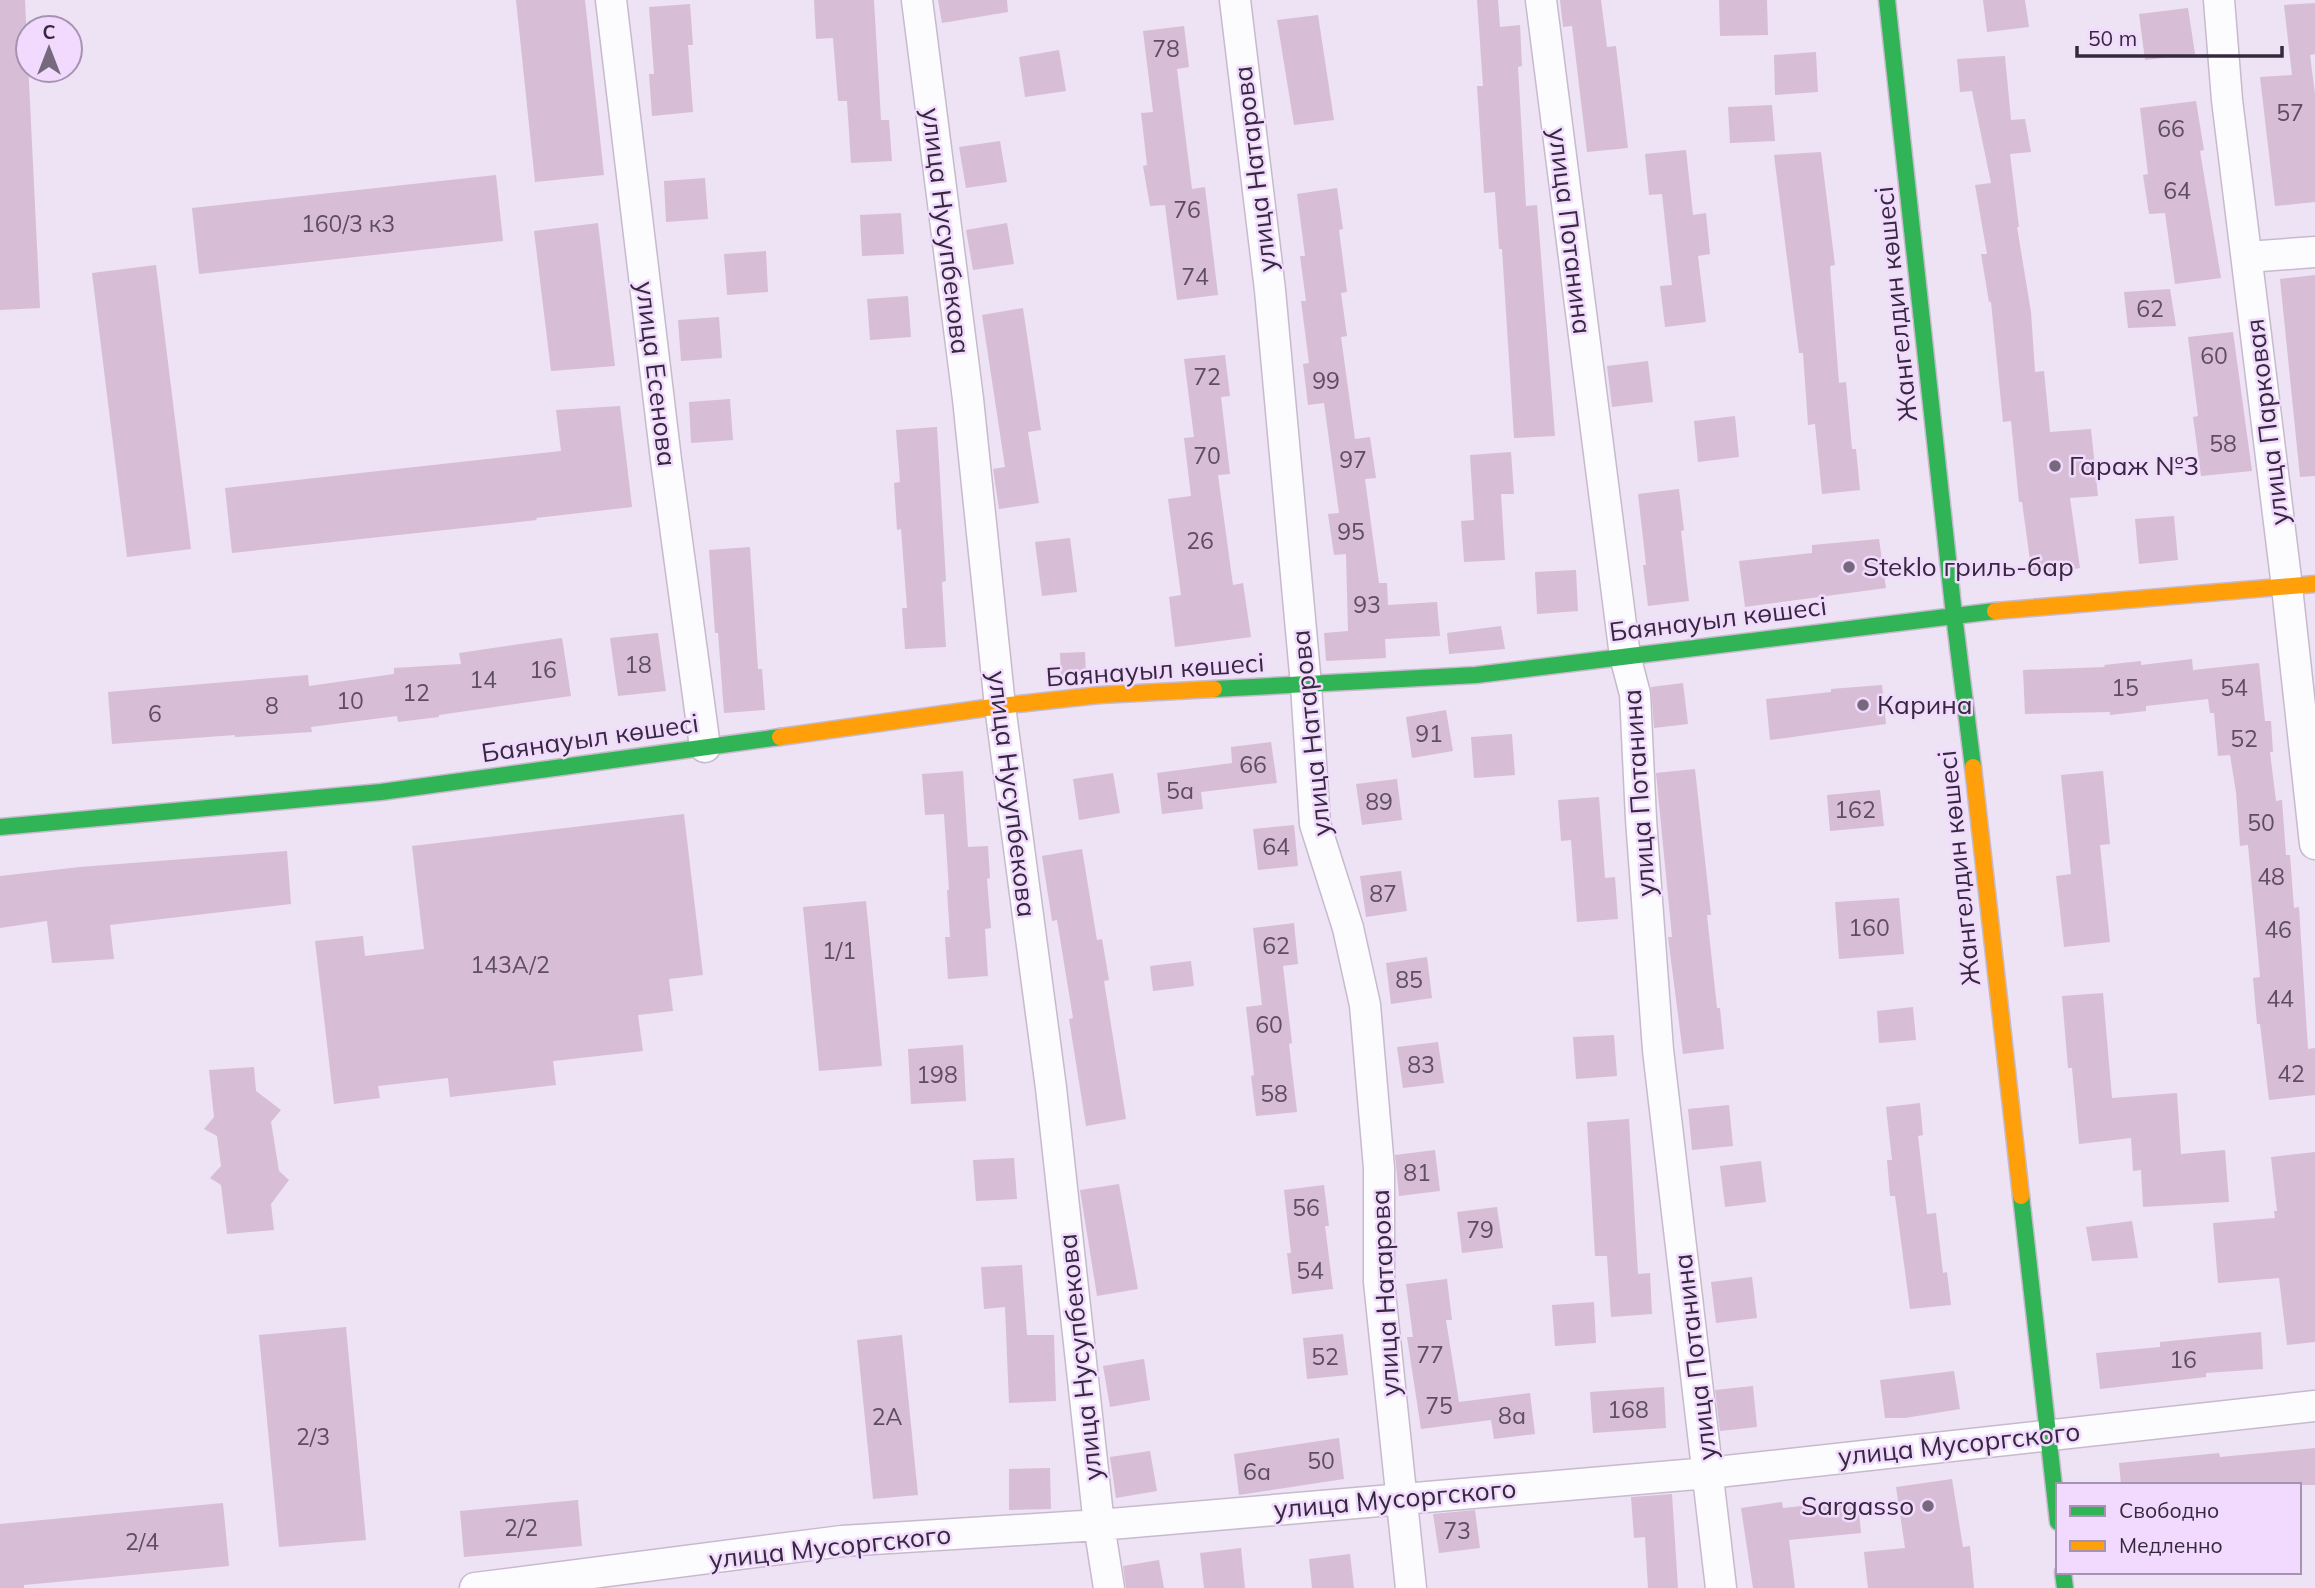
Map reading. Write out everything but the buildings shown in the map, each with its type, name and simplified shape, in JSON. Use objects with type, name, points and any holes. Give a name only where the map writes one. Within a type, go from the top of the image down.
[{"type":"main road","name":"Жангелдин көшесі","points":[[1887,0],[2056,1504]]},
{"type":"main road","name":"Баянауыл көшесі","points":[[0,827],[381,792],[1000,706],[1100,695],[1476,675],[1954,615],[2301,585]]},
{"type":"street","name":"улица Есенова","points":[[611,0],[666,460],[705,747]]},
{"type":"street","name":"улица Нусупбекова","points":[[917,0],[968,399],[1000,706],[1051,1088],[1098,1525],[1109,1588]]},
{"type":"street","name":"улица Натарова","points":[[1235,0],[1270,290],[1306,685],[1315,824],[1348,928],[1365,1005],[1379,1168],[1379,1282],[1411,1588]]},
{"type":"street","name":"улица Потанина","points":[[1541,0],[1625,656],[1635,694],[1640,819],[1658,1050],[1721,1588]]},
{"type":"street","name":"улица Парковая","points":[[2219,0],[2227,100],[2247,257],[2301,585],[2315,844]]},
{"type":"street","points":[[2247,257],[2315,251]]},
{"type":"street","name":"улица Мусоргского","points":[[475,1588],[842,1541],[1098,1525],[1708,1473],[2048,1433],[2315,1406]]},
{"type":"traffic: fast","points":[[1887,0],[1973,767]]},
{"type":"traffic: fast","points":[[1214,689],[1476,675],[1995,611]]},
{"type":"traffic: fast","points":[[0,827],[381,792],[780,737]]},
{"type":"traffic: fast","points":[[2021,1196],[2056,1504]]},
{"type":"traffic: fast","points":[[2063,1574],[2065,1588]]},
{"type":"traffic: slow","points":[[1995,611],[2315,584]]},
{"type":"traffic: slow","points":[[780,737],[1000,706],[1100,695],[1214,689]]},
{"type":"traffic: slow","points":[[1973,767],[2021,1196]]},
{"type":"place","name":"Гараж №3","points":[[2055,466]]},
{"type":"place","name":"Steklo гриль-бар","points":[[1849,567]]},
{"type":"place","name":"Карина","points":[[1863,705]]},
{"type":"place","name":"Sargasso","points":[[1928,1506]]}]
